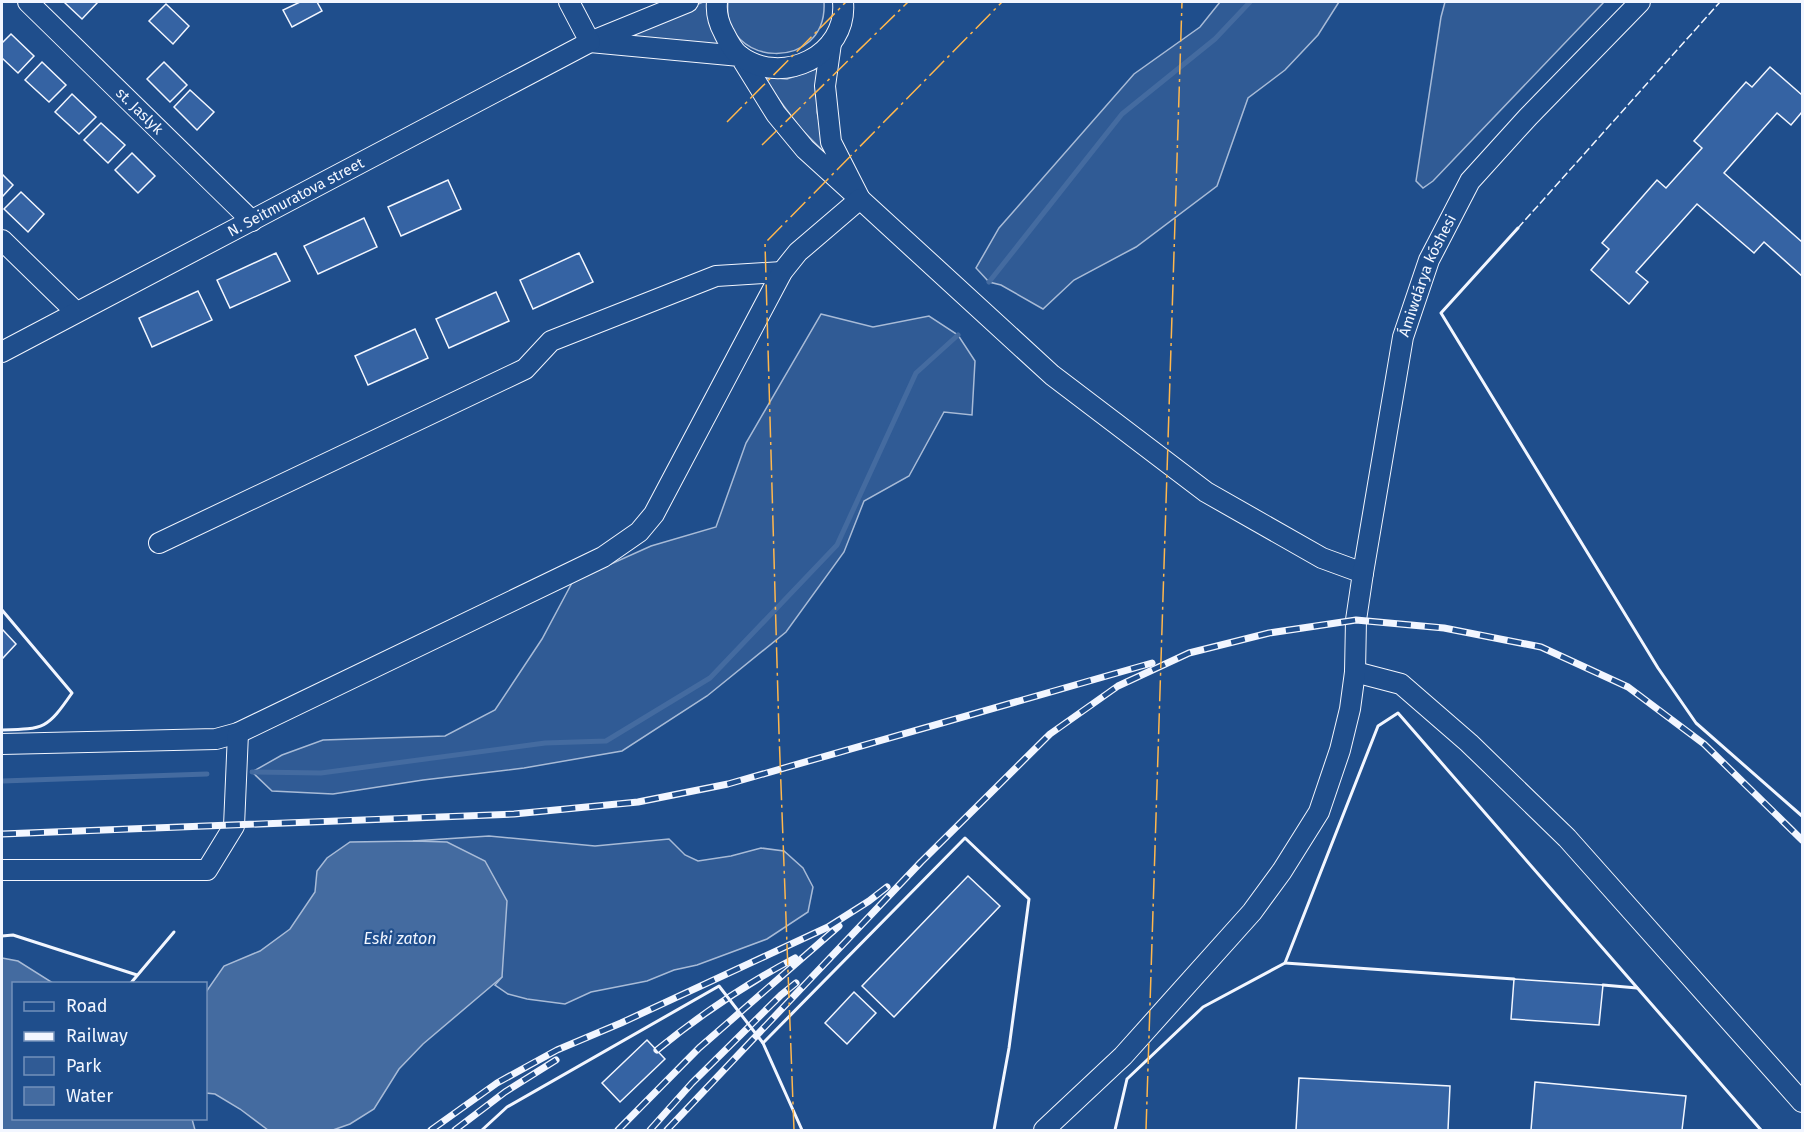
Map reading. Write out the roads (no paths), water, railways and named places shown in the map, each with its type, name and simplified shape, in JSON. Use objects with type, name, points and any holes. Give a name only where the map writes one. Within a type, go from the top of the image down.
[{"type":"street","name":"st. Jaslyk","points":[[28,2],[252,220]]},
{"type":"street","points":[[569,2],[590,42],[740,56],[759,65],[779,69],[799,66],[817,57],[831,43],[840,27],[844,9],[843,2]]},
{"type":"street","name":"N. Seitmuratova street","points":[[2,352],[590,42],[688,2]]},
{"type":"street","points":[[717,2],[720,25],[728,42],[740,56],[776,114],[805,149],[1052,375],[1206,492],[1322,558],[1363,573]]},
{"type":"street","name":"Ámiwdárya kóshesi","points":[[1044,1131],[1123,1056],[1252,912],[1282,871],[1319,812],[1340,750],[1350,709],[1355,672],[1356,620],[1403,337],[1429,260],[1470,181],[1528,117],[1640,2]]},
{"type":"street","points":[[831,43],[825,86],[831,142],[860,199]]},
{"type":"street","points":[[2,744],[216,739],[238,733],[603,557],[639,532],[654,514],[782,272],[798,252],[860,199]]},
{"type":"street","points":[[2,240],[76,312]]},
{"type":"street","points":[[159,543],[525,369],[551,341],[716,276],[782,272]]},
{"type":"street","points":[[1355,672],[1401,684],[1469,743],[1567,838],[1803,1102]]},
{"type":"street","points":[[2,870],[207,870],[234,826],[238,733]]},
{"type":"water","name":"Eski zaton","points":[[350,842],[447,842],[485,861],[507,901],[502,977],[423,1044],[399,1069],[374,1109],[350,1124],[333,1130],[268,1130],[240,1109],[215,1094],[207,1093],[207,991],[224,966],[260,951],[290,929],[315,892],[317,871],[327,858]]},
{"type":"water","points":[[2,958],[18,961],[51,982],[12,982],[12,1120],[192,1120],[195,1130],[2,1130]]},
{"type":"waterway","points":[[989,282],[1122,114],[1215,39],[1250,2]]},
{"type":"waterway","points":[[252,772],[321,773],[545,743],[606,741],[710,678],[837,545],[916,373],[958,335]]},
{"type":"waterway","points":[[2,781],[207,774]]},
{"type":"railway","points":[[667,1130],[921,862],[1050,734],[1118,686],[1189,653],[1269,633],[1356,620],[1444,628],[1541,647],[1628,687],[1704,744],[1802,840]]},
{"type":"railway","points":[[2,834],[514,814],[638,802],[728,784],[1152,663]]},
{"type":"railway","points":[[431,1130],[497,1083],[557,1050],[621,1023],[828,927],[887,887]]},
{"type":"railway","points":[[618,1130],[699,1048],[839,926]]},
{"type":"railway","points":[[657,1050],[724,1001],[795,958]]},
{"type":"railway","points":[[650,1130],[692,1083],[796,983]]},
{"type":"railway","points":[[455,1130],[505,1092],[556,1060]]}]
